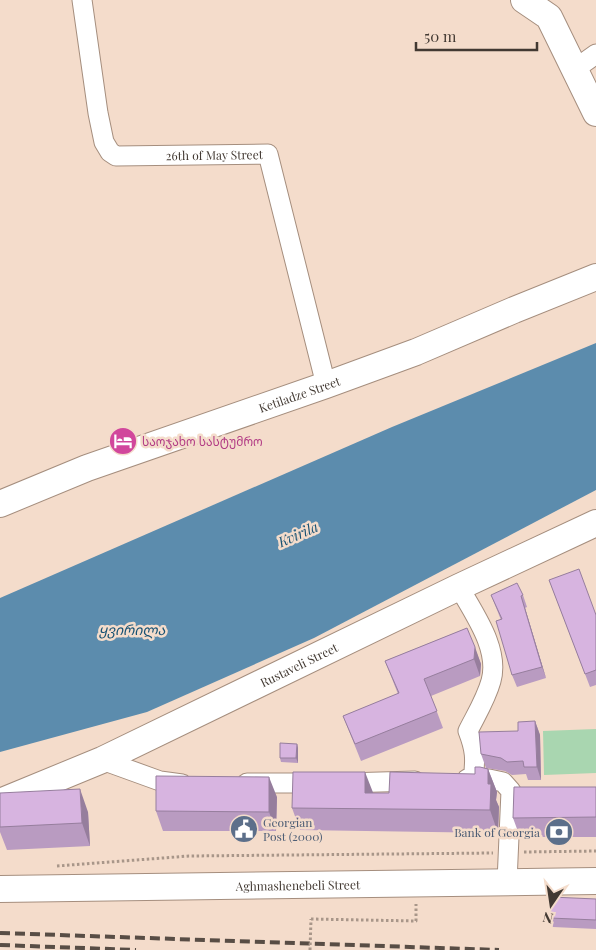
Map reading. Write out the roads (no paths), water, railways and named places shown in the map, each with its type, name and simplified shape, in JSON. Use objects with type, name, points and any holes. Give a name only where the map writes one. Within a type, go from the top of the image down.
[{"type":"street","name":"26th of May Street","points":[[82,0],[98,113],[104,142],[110,152],[116,156],[268,154],[326,386]]},
{"type":"street","points":[[524,0],[549,17],[586,62],[596,113]]},
{"type":"street","name":"Ketiladze Street","points":[[0,504],[87,468],[326,386],[416,352],[596,277]]},
{"type":"street","name":"Rustaveli Street","points":[[0,802],[102,760],[596,523]]},
{"type":"street","points":[[460,587],[484,633],[491,653],[493,668],[488,689],[468,731],[474,746],[476,760],[474,779]]},
{"type":"street","points":[[102,760],[160,781],[196,784]]},
{"type":"street","points":[[225,784],[360,784],[474,779],[489,779],[503,782],[511,792],[507,882]]},
{"type":"street","name":"Aghmashenebeli Street","points":[[0,889],[596,881]]},
{"type":"water","name":"ყვირილა","points":[[596,343],[596,490],[314,638],[147,712],[0,752],[0,598],[392,427]]},
{"type":"railway","points":[[0,933],[499,950]]},
{"type":"railway","points":[[0,945],[136,950]]},
{"type":"place","name":"საოჯახო სასტუმრო","points":[[123,441]]},
{"type":"place","name":"Georgian Post (2000)","points":[[244,829]]},
{"type":"place","name":"Bank of Georgia","points":[[559,832]]},
{"type":"water label","name":"Kvirila","points":[[298,534]]}]
